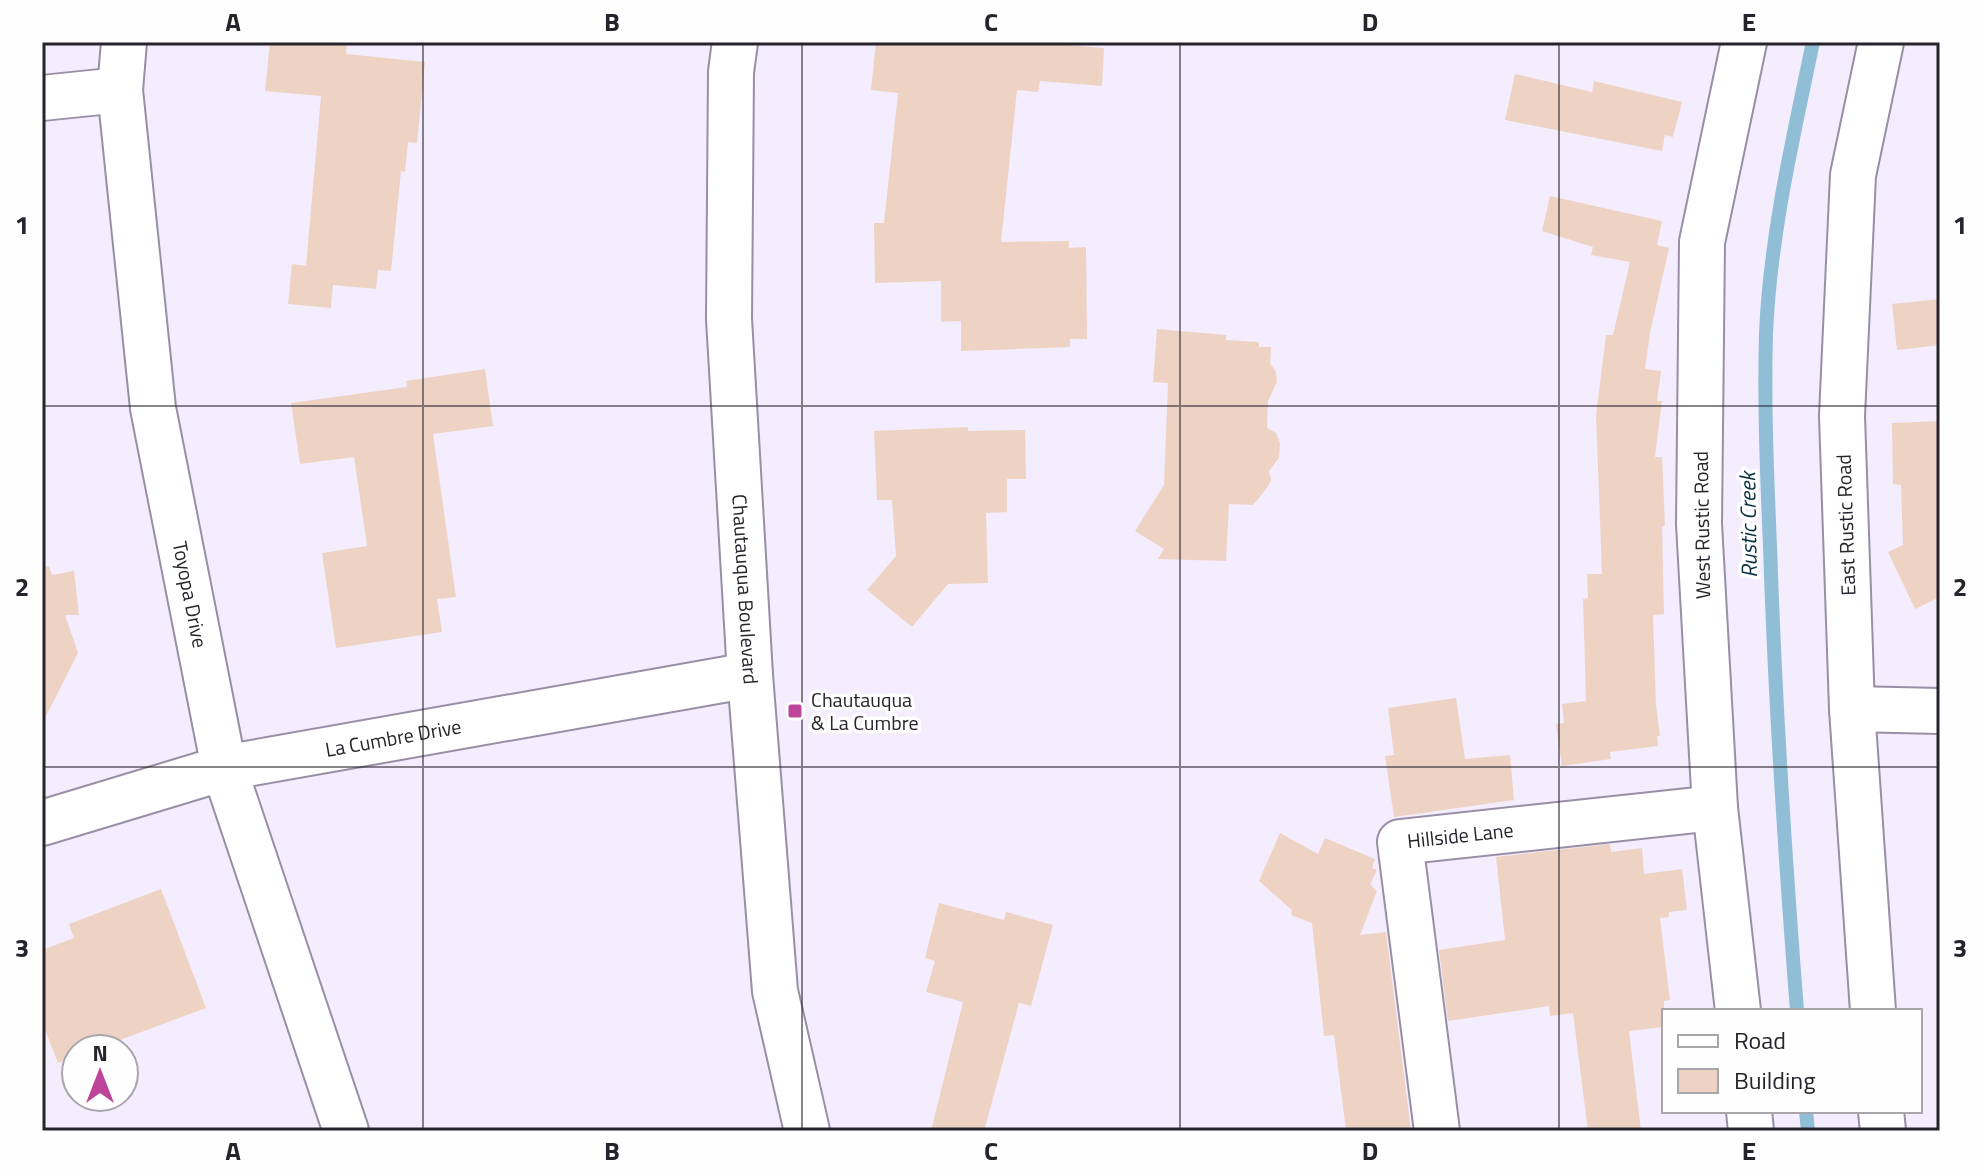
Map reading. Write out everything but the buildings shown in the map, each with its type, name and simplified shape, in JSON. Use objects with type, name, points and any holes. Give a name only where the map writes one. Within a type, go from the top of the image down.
[{"type":"street","name":"Toyopa Drive","points":[[124,42],[120,90],[153,408],[224,768],[346,1131]]},
{"type":"street","name":"Chautauqua Boulevard","points":[[735,42],[731,72],[729,319],[750,675],[775,991],[807,1131]]},
{"type":"street","name":"West Rustic Road","points":[[1738,1009],[1715,808],[1699,524],[1702,242],[1744,42]]},
{"type":"street","name":"East Rustic Road","points":[[1873,1009],[1852,709],[1842,416],[1853,175],[1881,42]]},
{"type":"street","points":[[42,98],[120,90]]},
{"type":"street","name":"La Cumbre Drive","points":[[42,823],[224,768],[750,675]]},
{"type":"street","points":[[1852,709],[1940,711]]},
{"type":"street","name":"Hillside Lane","points":[[1437,1131],[1400,842],[1715,808]]},
{"type":"waterway","name":"Rustic Creek","points":[[1797,1009],[1775,662],[1765,361],[1768,297],[1777,224],[1813,42]]},
{"type":"waterway","name":"Rustic Creek","points":[[1806,1113],[1808,1131]]},
{"type":"place","name":"Chautauqua & La Cumbre","points":[[795,711]]}]
